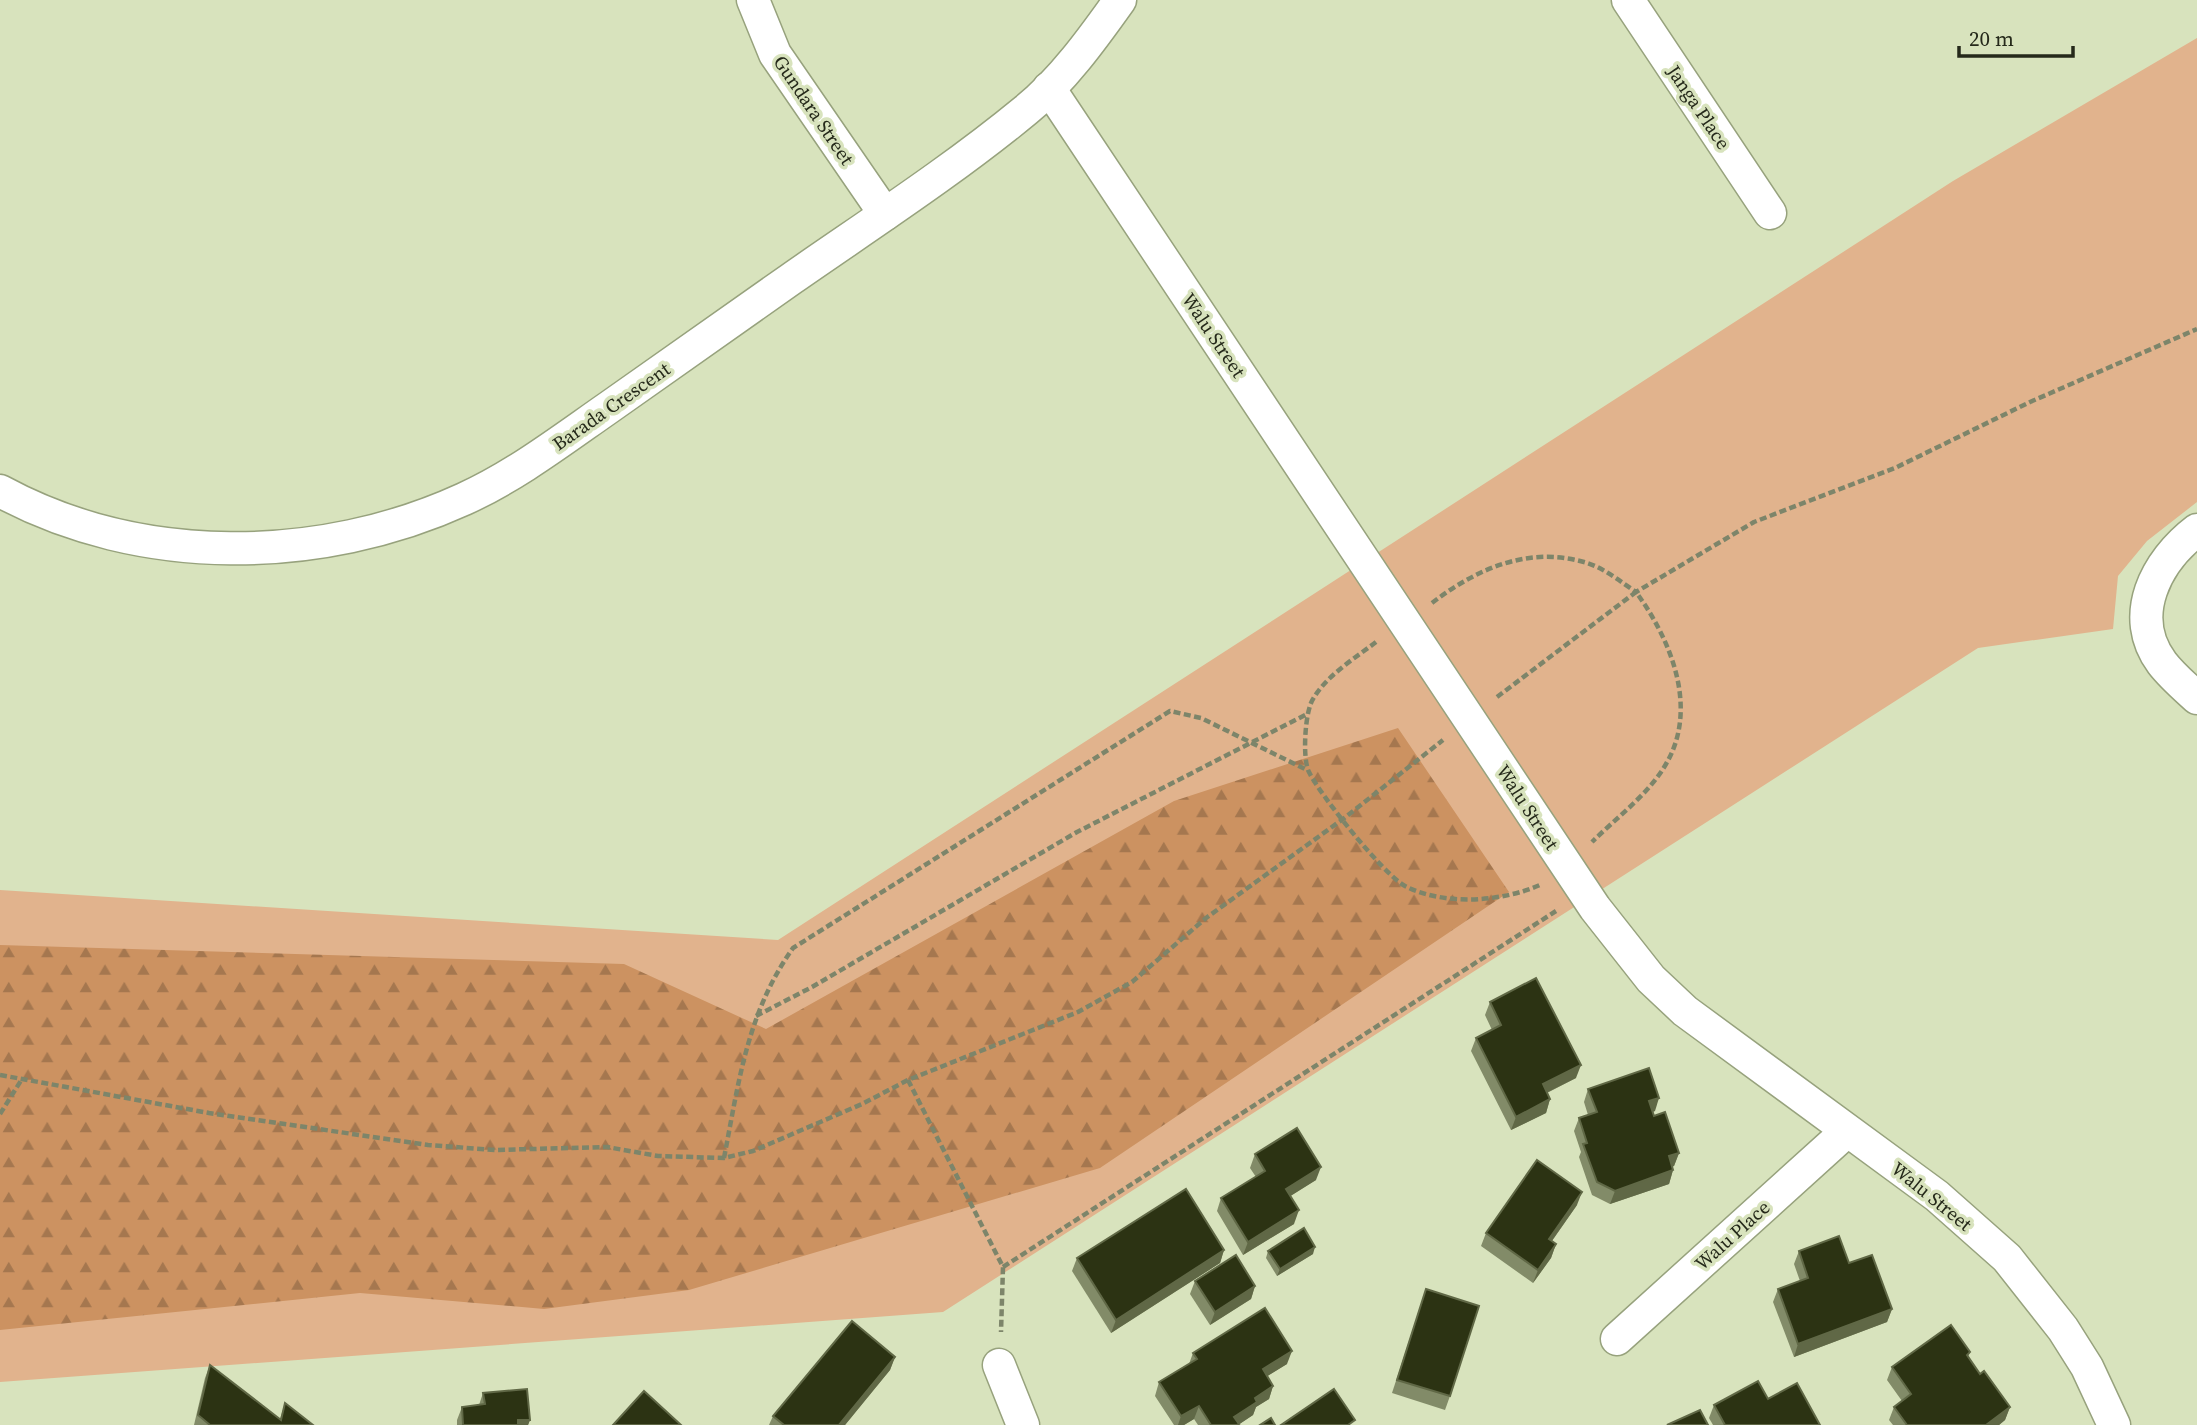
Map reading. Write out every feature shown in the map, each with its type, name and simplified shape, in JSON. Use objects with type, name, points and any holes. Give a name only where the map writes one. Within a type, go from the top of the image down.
[{"type":"street","name":"Gundara Street","points":[[753,0],[775,54],[884,214]]},
{"type":"street","name":"Barada Crescent","points":[[0,491],[33,509],[116,536],[203,548],[293,546],[381,530],[464,499],[539,456],[884,214],[1027,109],[1049,88],[1119,0]]},
{"type":"street","name":"Janga Place","points":[[1628,0],[1770,213]]},
{"type":"street","name":"Walu Street","points":[[1049,88],[1582,860],[1595,908],[1651,979],[1685,1011],[1937,1196],[2007,1258],[2063,1329],[2087,1367],[2113,1425]]},
{"type":"street","points":[[2197,530],[2179,544],[2151,585],[2145,616],[2147,631],[2161,660],[2197,698]]},
{"type":"street","name":"Walu Place","points":[[1617,1339],[1847,1131]]},
{"type":"street","points":[[999,1365],[1023,1425]]},
{"type":"path","points":[[1636,592],[1754,522],[1895,468],[2030,402],[2197,329]]},
{"type":"path","points":[[724,1158],[755,1016],[772,978],[793,948],[1170,711],[1201,718],[1307,770],[1385,871],[1404,885],[1427,895],[1496,897],[1531,889],[1582,860],[1589,845],[1666,764],[1682,715],[1680,688],[1668,647],[1651,612],[1636,592],[1586,562],[1552,556],[1498,563],[1477,572],[1429,605]]},
{"type":"path","points":[[1422,595],[1436,616]]},
{"type":"path","points":[[1307,770],[1308,714],[1311,700],[1330,677],[1385,635]]},
{"type":"path","points":[[755,1016],[812,987],[1077,832],[1308,714]]},
{"type":"path","points":[[0,1075],[209,1113],[428,1145],[495,1150],[607,1147],[658,1156],[724,1158],[752,1152],[862,1104],[908,1080],[1078,1012],[1132,982],[1206,918],[1343,819]]},
{"type":"path","points":[[1582,834],[1589,845]]},
{"type":"path","points":[[1582,860],[1589,845]]},
{"type":"path","points":[[1003,1267],[1565,905]]},
{"type":"path","points":[[0,1114],[22,1079]]},
{"type":"path","points":[[908,1080],[1003,1267],[999,1365]]},
{"type":"shaded area","points":[[2197,38],[2197,502],[2147,541],[2118,576],[2113,629],[1978,648],[943,1312],[0,1382],[0,890],[778,940],[1953,181]]},
{"type":"green space","points":[[1398,728],[1509,892],[1100,1168],[689,1290],[544,1309],[360,1293],[0,1330],[0,945],[624,964],[766,1029],[1174,801]]},
{"type":"building","points":[[1536,978],[1581,1065],[1543,1084],[1550,1099],[1516,1117],[1476,1038],[1501,1025],[1490,1002]]},
{"type":"building","points":[[1649,1068],[1659,1098],[1649,1101],[1654,1116],[1665,1112],[1679,1153],[1669,1156],[1673,1170],[1615,1191],[1597,1182],[1583,1144],[1587,1143],[1579,1118],[1597,1112],[1588,1089]]},
{"type":"building","points":[[1297,1128],[1321,1167],[1286,1189],[1299,1210],[1248,1242],[1221,1198],[1265,1171],[1255,1154]]},
{"type":"building","points":[[1537,1160],[1582,1192],[1549,1239],[1556,1244],[1538,1270],[1486,1233]]},
{"type":"building","points":[[1186,1189],[1224,1250],[1116,1320],[1077,1258]]},
{"type":"building","points":[[1304,1228],[1315,1247],[1280,1269],[1268,1251]]},
{"type":"building","points":[[1839,1236],[1849,1263],[1872,1255],[1892,1309],[1798,1344],[1778,1289],[1808,1278],[1799,1251]]},
{"type":"building","points":[[1236,1255],[1255,1286],[1215,1312],[1195,1281]]},
{"type":"building","points":[[1426,1289],[1479,1306],[1450,1396],[1397,1380]]},
{"type":"building","points":[[1265,1308],[1292,1351],[1263,1369],[1273,1386],[1255,1398],[1257,1402],[1234,1417],[1239,1424],[1237,1425],[1211,1425],[1199,1406],[1181,1416],[1159,1382],[1197,1359],[1193,1353]]},
{"type":"building","points":[[852,1321],[895,1357],[839,1425],[784,1425],[773,1416]]},
{"type":"building","points":[[1951,1325],[1970,1352],[1967,1355],[1980,1374],[1984,1371],[2010,1407],[1986,1425],[1907,1425],[1894,1407],[1911,1394],[1892,1367]]},
{"type":"building","points":[[210,1365],[281,1420],[285,1403],[313,1425],[210,1425],[198,1415]]},
{"type":"building","points":[[1758,1381],[1768,1399],[1797,1383],[1820,1425],[1725,1425],[1714,1405]]},
{"type":"building","points":[[527,1389],[530,1420],[518,1420],[518,1425],[463,1425],[462,1407],[485,1404],[483,1393]]},
{"type":"building","points":[[1334,1389],[1355,1420],[1348,1425],[1281,1425]]},
{"type":"building","points":[[644,1391],[681,1425],[613,1425]]},
{"type":"building","points":[[1700,1410],[1708,1425],[1667,1425]]},
{"type":"building","points":[[1271,1418],[1275,1425],[1260,1425]]}]
